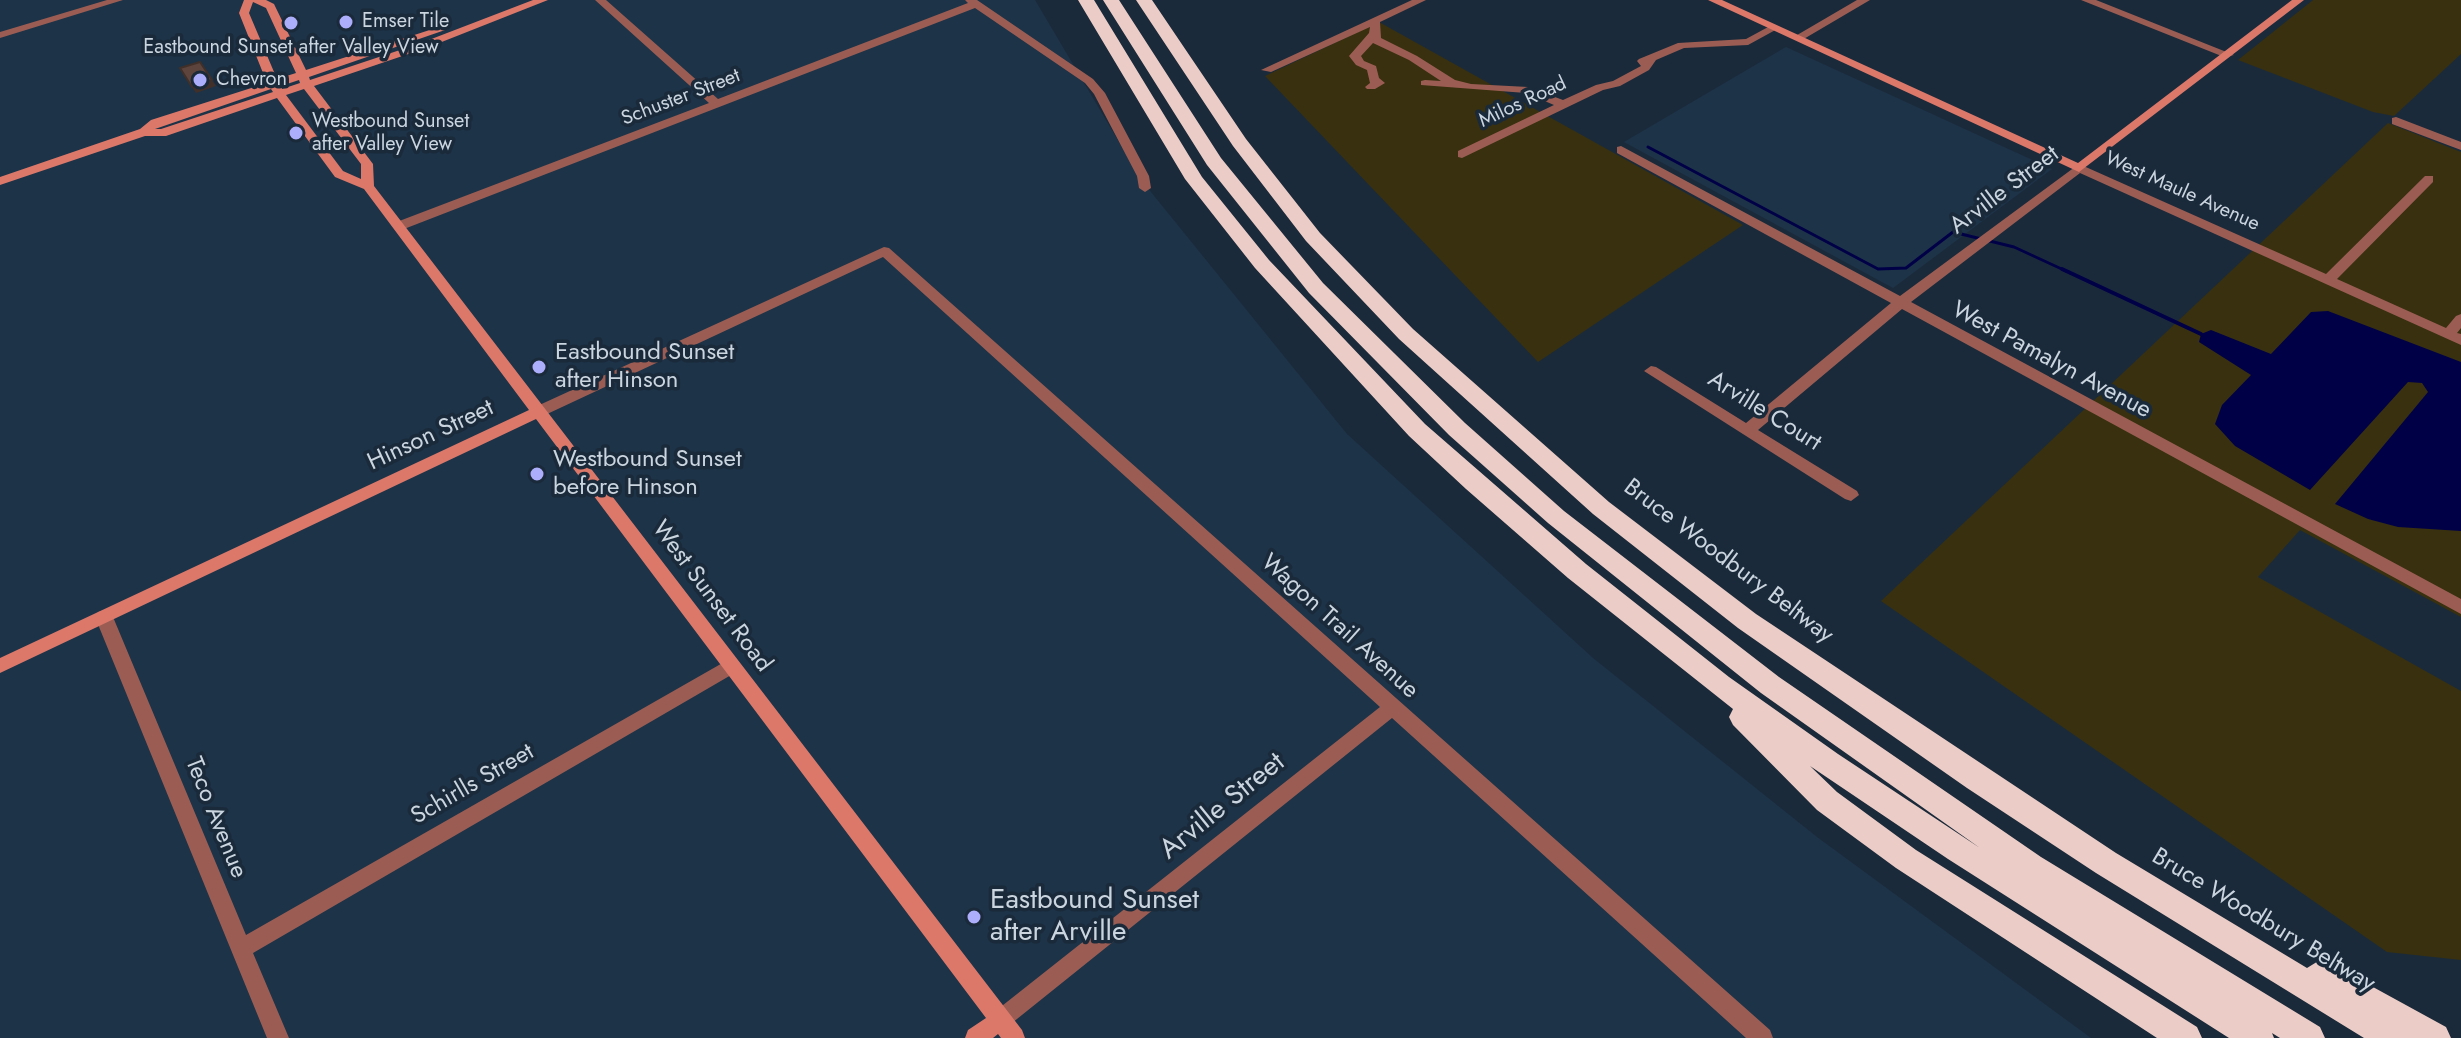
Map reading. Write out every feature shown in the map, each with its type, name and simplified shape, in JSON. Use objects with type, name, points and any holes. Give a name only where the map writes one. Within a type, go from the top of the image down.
[{"type":"highway","points":[[1077,0],[1110,40]]},
{"type":"highway","points":[[1086,0],[1194,179],[1306,314],[1417,430],[1474,483],[1675,649],[1828,763],[2258,1038]]},
{"type":"highway","points":[[1111,0],[1207,152],[1316,288],[1445,418],[1556,517],[1758,676],[1992,840],[2303,1034]]},
{"type":"highway","name":"Bruce Woodbury Beltway","points":[[1144,0],[1239,142],[1313,237],[1406,334],[1522,441],[1601,508],[1747,621],[1977,779],[2153,891],[2385,1025],[2435,1038]]},
{"type":"highway","points":[[1675,649],[1827,801],[1919,868],[2186,1038]]},
{"type":"main road","name":"West Sunset Road","points":[[249,0],[244,13],[276,89],[339,174],[368,186],[1014,1038]]},
{"type":"main road","name":"West Sunset Road","points":[[257,0],[270,6],[304,79],[367,164],[368,186]]},
{"type":"main road","points":[[0,181],[144,132],[162,133],[304,79],[425,45],[543,0]]},
{"type":"main road","name":"West Maule Avenue","points":[[1713,0],[2079,168]]},
{"type":"main road","name":"Arville Street","points":[[2079,168],[2299,0]]},
{"type":"main road","name":"Hinson Street","points":[[0,666],[540,411]]},
{"type":"main road","name":"Arville Street","points":[[976,1038],[1000,1020]]},
{"type":"street","points":[[0,35],[118,0]]},
{"type":"street","points":[[600,0],[717,104]]},
{"type":"street","points":[[1267,70],[1421,0]]},
{"type":"street","points":[[1798,38],[1865,0]]},
{"type":"street","points":[[2086,0],[2228,55]]},
{"type":"street","points":[[972,2],[1089,81],[1099,93],[1143,176],[1145,188]]},
{"type":"street","name":"Schuster Street","points":[[399,226],[972,2]]},
{"type":"street","points":[[1375,20],[1374,35],[1380,44],[1413,58],[1459,85]]},
{"type":"street","name":"Milos Road","points":[[1462,154],[1600,87],[1616,84],[1645,68],[1651,59],[1677,46],[1714,43],[1756,48],[1779,30]]},
{"type":"street","points":[[1371,87],[1379,83],[1374,80],[1372,68],[1360,63],[1355,56],[1374,35]]},
{"type":"street","points":[[1425,83],[1528,90],[1565,105]]},
{"type":"street","points":[[2396,121],[2461,146]]},
{"type":"street","name":"West Pamalyn Avenue","points":[[1621,150],[1899,304],[2461,607]]},
{"type":"street","name":"West Maule Avenue","points":[[2079,168],[2454,337]]},
{"type":"street","name":"Arville Street","points":[[1748,430],[1899,304],[2079,168]]},
{"type":"street","points":[[2328,280],[2429,179]]},
{"type":"street","name":"Hinson Street","points":[[540,411],[884,251]]},
{"type":"street","name":"Wagon Trail Avenue","points":[[884,251],[1762,1038]]},
{"type":"street","points":[[2454,337],[2461,319]]},
{"type":"street","name":"Arville Court","points":[[1651,371],[1851,495]]},
{"type":"street","name":"Teco Avenue","points":[[104,617],[278,1038]]},
{"type":"street","name":"Schirlls Street","points":[[240,949],[732,666]]},
{"type":"street","name":"Arville Street","points":[[1000,1020],[1392,708]]},
{"type":"shaded area","points":[[0,0],[1035,0],[1142,181],[1347,434],[1593,658],[1817,837],[2091,1038],[0,1038]]},
{"type":"shaded area","points":[[1786,47],[2052,169],[1893,288],[1624,142]]},
{"type":"shaded area","points":[[2328,311],[2461,362],[2461,531],[2398,527],[2368,519],[2335,504],[2428,392],[2422,383],[2408,382],[2310,490],[2235,446],[2215,424],[2222,405],[2251,375],[2199,342],[2201,334],[2211,330],[2271,354],[2311,312]]},
{"type":"sand","points":[[2313,0],[2461,0],[2461,54],[2394,116],[2373,112],[2238,60]]},
{"type":"sand","points":[[1379,22],[1743,225],[1538,362],[1265,76]]},
{"type":"sand","points":[[2388,123],[2461,152],[2461,617],[2300,530],[2258,577],[2461,691],[2461,960],[2387,952],[1881,601]]},
{"type":"building","name":"Chevron","points":[[200,62],[212,80],[192,87],[180,68]]},
{"type":"waterway","points":[[1648,147],[1878,269],[1906,268],[1953,232],[2014,247],[2066,271]]},
{"type":"waterway","points":[[2062,269],[2201,334]]},
{"type":"place","name":"Emser Tile","points":[[346,22]]},
{"type":"place","name":"Eastbound Sunset after Valley View","points":[[291,23]]},
{"type":"place","name":"Chevron","points":[[200,80]]},
{"type":"place","name":"Westbound Sunset after Valley View","points":[[296,133]]},
{"type":"place","name":"Eastbound Sunset after Hinson","points":[[539,367]]},
{"type":"place","name":"Westbound Sunset before Hinson","points":[[537,474]]},
{"type":"place","name":"Eastbound Sunset after Arville","points":[[974,917]]}]
